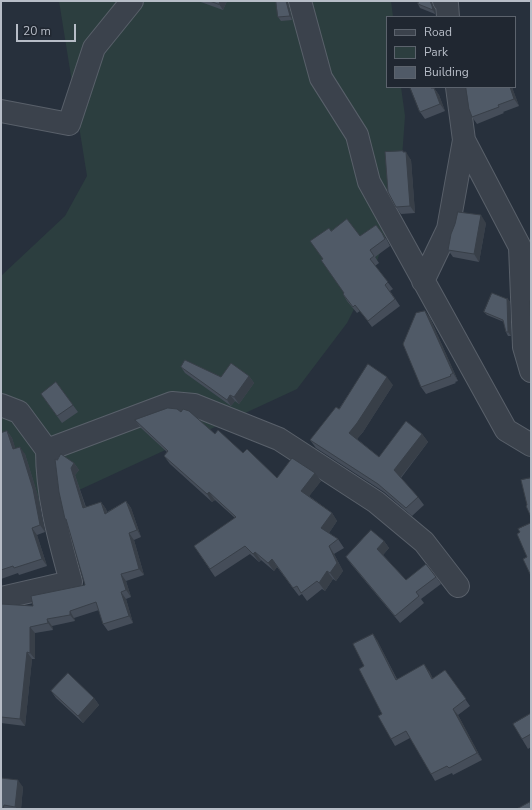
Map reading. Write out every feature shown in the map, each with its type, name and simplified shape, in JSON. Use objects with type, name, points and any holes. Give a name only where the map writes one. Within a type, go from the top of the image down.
[{"type":"street","points":[[1,111],[69,124],[94,48],[132,1]]},
{"type":"street","points":[[300,1],[321,78],[357,135],[369,182],[506,430],[531,446]]},
{"type":"street","points":[[444,1],[447,4],[448,16]]},
{"type":"street","points":[[423,281],[448,229],[464,140],[457,88]]},
{"type":"street","points":[[464,140],[520,248],[524,346],[531,371]]},
{"type":"street","points":[[47,450],[172,402],[194,405],[279,439],[376,502],[424,542],[458,586]]},
{"type":"street","points":[[1,405],[19,412],[47,450],[47,474],[56,522],[71,582],[1,598]]},
{"type":"green space","points":[[59,1],[391,1],[393,16],[386,16],[386,88],[401,88],[405,116],[399,199],[374,269],[347,323],[297,389],[51,503],[1,511],[1,276],[65,216],[87,176]]},
{"type":"building","points":[[210,1],[220,1],[219,4]]},
{"type":"building","points":[[276,1],[286,1],[290,16],[278,17]]},
{"type":"building","points":[[419,1],[430,1],[433,10],[418,4]]},
{"type":"building","points":[[410,88],[434,88],[440,104],[420,112]]},
{"type":"building","points":[[466,88],[510,88],[514,99],[498,105],[499,107],[472,117],[469,109]]},
{"type":"building","points":[[385,152],[406,152],[410,206],[396,207],[388,192]]},
{"type":"building","points":[[458,212],[481,215],[474,254],[448,250]]},
{"type":"building","points":[[347,219],[360,236],[376,225],[385,239],[370,250],[374,256],[370,259],[388,282],[385,285],[395,299],[368,321],[355,305],[353,307],[343,294],[344,293],[321,260],[323,259],[310,241],[329,228],[331,231]]},
{"type":"building","points":[[492,293],[507,298],[508,332],[506,332],[503,320],[484,312]]},
{"type":"building","points":[[530,301],[531,301],[531,324]]},
{"type":"building","points":[[425,311],[453,373],[450,375],[451,376],[421,387],[403,344],[416,313]]},
{"type":"building","points":[[185,360],[221,377],[231,363],[249,376],[234,397],[230,395],[227,400],[181,367]]},
{"type":"building","points":[[368,364],[387,377],[349,433],[379,457],[406,421],[422,434],[394,470],[418,497],[406,508],[378,484],[310,440],[336,407],[339,409]]},
{"type":"building","points":[[56,382],[73,405],[57,416],[41,394]]},
{"type":"building","points":[[168,408],[177,409],[181,412],[183,409],[189,411],[215,434],[218,430],[243,453],[247,449],[277,478],[292,458],[315,473],[301,491],[332,513],[321,528],[338,539],[329,546],[337,563],[330,573],[327,571],[319,583],[317,581],[301,593],[297,586],[293,588],[272,559],[268,563],[255,552],[253,554],[245,546],[210,569],[194,546],[236,517],[209,492],[207,494],[164,456],[168,451],[135,420]]},
{"type":"building","points":[[7,431],[13,449],[20,447],[33,489],[40,525],[32,528],[42,559],[14,568],[13,566],[1,570],[1,433]]},
{"type":"building","points":[[61,454],[74,463],[71,468],[83,508],[101,502],[105,514],[126,501],[137,530],[129,533],[139,569],[121,574],[126,590],[121,592],[129,616],[103,624],[96,602],[70,611],[70,615],[47,619],[48,623],[30,627],[30,653],[27,652],[20,719],[1,717],[1,604],[33,606],[31,596],[85,585],[65,519],[59,492],[55,459],[57,460]]},
{"type":"building","points":[[531,478],[531,517],[526,506],[521,480]]},
{"type":"building","points":[[531,523],[531,576],[523,559],[527,557],[517,534],[520,532],[518,529]]},
{"type":"building","points":[[371,530],[384,541],[377,549],[406,580],[426,564],[436,577],[416,592],[419,596],[395,616],[346,557]]},
{"type":"building","points":[[373,634],[396,680],[424,664],[432,679],[445,670],[466,699],[453,709],[477,753],[449,768],[447,766],[431,774],[406,731],[391,739],[378,716],[382,714],[359,669],[364,666],[353,644]]},
{"type":"building","points":[[68,673],[94,698],[78,716],[51,691]]},
{"type":"building","points":[[530,714],[531,734],[522,739],[513,724]]},
{"type":"building","points":[[1,778],[18,780],[15,807],[4,805],[3,809],[1,809]]},
{"type":"building","points":[[530,802],[531,809],[517,809]]}]
